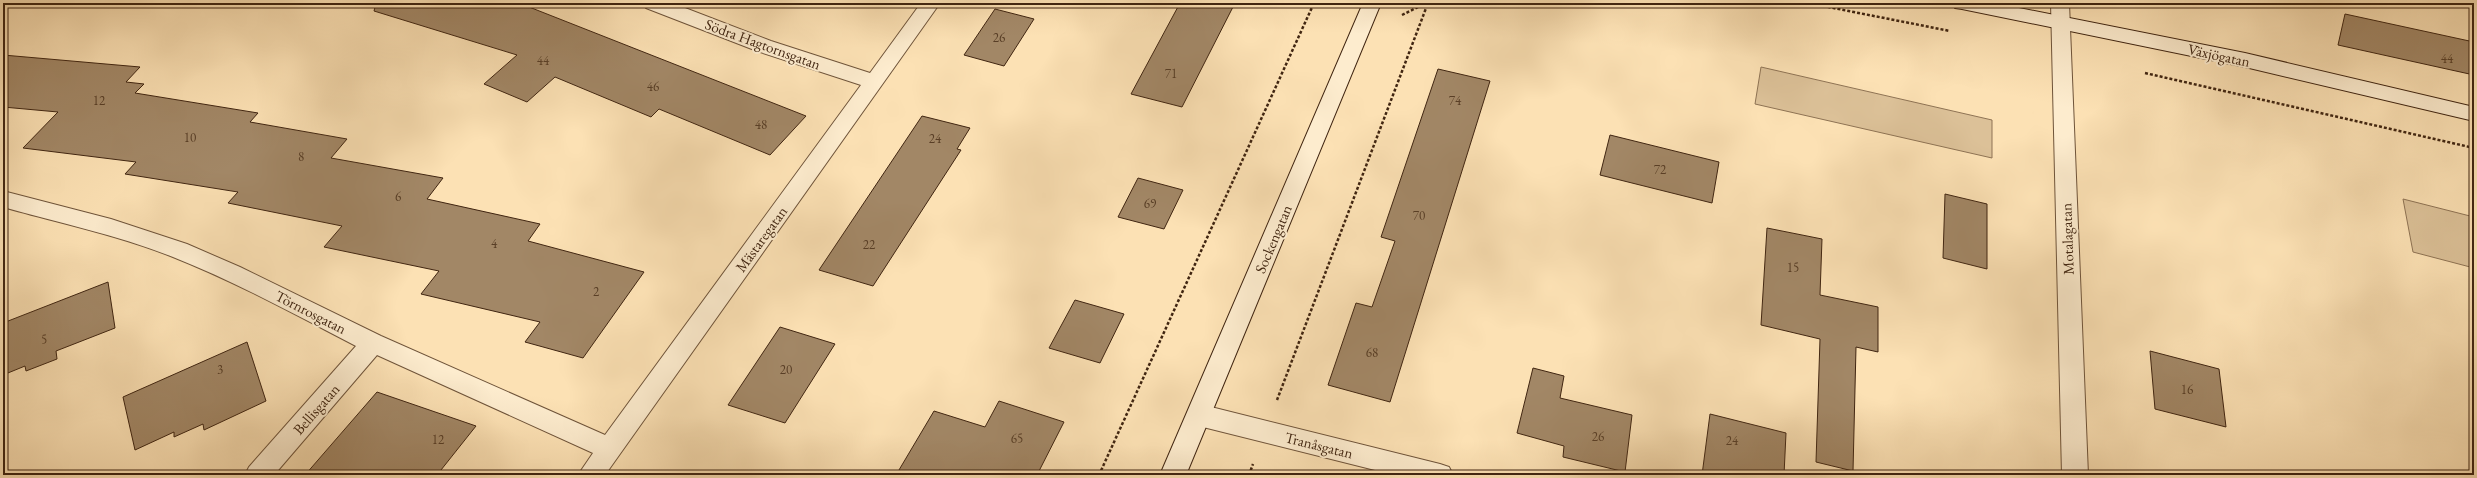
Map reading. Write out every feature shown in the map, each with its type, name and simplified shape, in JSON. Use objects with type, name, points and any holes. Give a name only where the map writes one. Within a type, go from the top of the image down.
[{"type":"street","name":"Södra Hagtornsgatan","points":[[653,3],[764,46],[873,82]]},
{"type":"street","name":"Mästaregatan","points":[[591,475],[931,3]]},
{"type":"street","name":"Sockengatan","points":[[1173,475],[1372,3]]},
{"type":"street","name":"Växjögatan","points":[[1962,3],[2060,13],[2245,60],[2474,114]]},
{"type":"street","name":"Motalagatan","points":[[2060,13],[2075,475]]},
{"type":"street","name":"Törnrosgatan","points":[[3,199],[112,228],[179,250],[232,273],[373,343],[610,449]]},
{"type":"street","name":"Bellisgatan","points":[[258,475],[373,343]]},
{"type":"street","name":"Tranåsgatan","points":[[1199,415],[1440,475]]},
{"type":"path","points":[[1100,475],[1314,3]]},
{"type":"path","points":[[1249,475],[1428,3]]},
{"type":"path","points":[[1808,3],[1952,31]]},
{"type":"path","points":[[2144,72],[2474,148]]},
{"type":"shaded area","points":[[1761,67],[1992,120],[1992,158],[1755,104]]},
{"type":"shaded area","points":[[2403,199],[2474,217],[2474,268],[2413,252]]},
{"type":"building","points":[[376,3],[519,3],[806,116],[770,155],[659,109],[651,117],[555,77],[527,102],[484,84],[517,55],[374,11]]},
{"type":"building","points":[[1180,3],[1235,3],[1182,107],[1131,94]]},
{"type":"building","points":[[995,9],[1034,19],[1004,66],[964,55]]},
{"type":"building","points":[[2345,14],[2474,42],[2474,75],[2338,45]]},
{"type":"building","points":[[3,55],[140,67],[126,82],[144,84],[135,93],[258,113],[250,122],[347,139],[331,158],[443,178],[427,199],[540,224],[528,241],[644,272],[583,358],[525,342],[540,322],[421,294],[439,271],[324,247],[342,226],[228,203],[238,192],[125,174],[136,162],[23,148],[58,112],[3,107]]},
{"type":"building","points":[[1438,69],[1490,81],[1390,402],[1328,385],[1356,303],[1372,307],[1395,241],[1381,237]]},
{"type":"building","points":[[922,116],[970,128],[957,149],[961,150],[873,286],[819,270]]},
{"type":"building","points":[[1610,135],[1719,162],[1712,203],[1600,175]]},
{"type":"building","points":[[1138,178],[1183,190],[1164,229],[1118,217]]},
{"type":"building","points":[[1945,194],[1987,204],[1987,269],[1943,258]]},
{"type":"building","points":[[1767,228],[1822,239],[1820,295],[1878,307],[1878,352],[1856,347],[1853,471],[1816,462],[1820,339],[1761,325]]},
{"type":"building","points":[[108,282],[115,328],[56,351],[57,359],[26,371],[25,366],[3,375],[3,323]]},
{"type":"building","points":[[1075,300],[1124,314],[1100,363],[1049,348]]},
{"type":"building","points":[[780,327],[835,344],[785,423],[728,405]]},
{"type":"building","points":[[247,342],[266,401],[204,430],[203,424],[174,437],[174,432],[135,450],[123,397]]},
{"type":"building","points":[[2150,351],[2219,369],[2226,427],[2155,409]]},
{"type":"building","points":[[1533,368],[1564,376],[1560,398],[1632,415],[1625,472],[1563,457],[1564,446],[1517,433]]},
{"type":"building","points":[[377,392],[476,426],[437,475],[305,475]]},
{"type":"building","points":[[999,401],[1064,422],[1037,475],[896,475],[934,411],[985,427]]},
{"type":"building","points":[[1710,414],[1786,433],[1784,475],[1702,475]]}]
